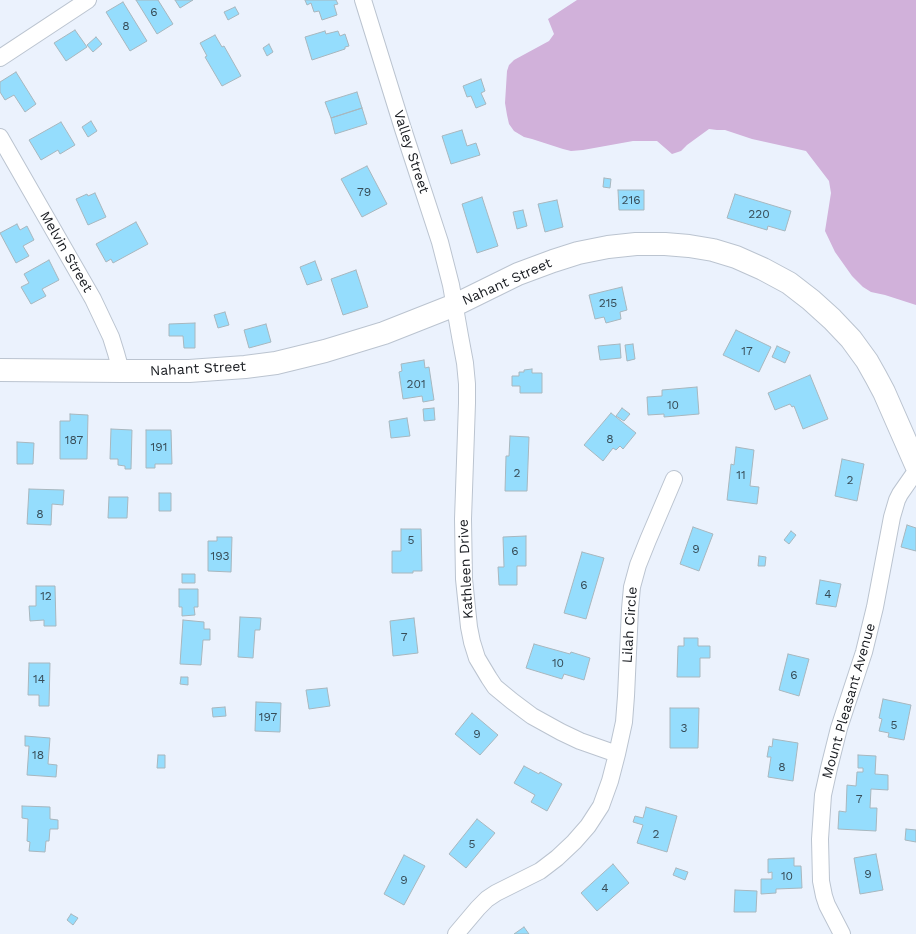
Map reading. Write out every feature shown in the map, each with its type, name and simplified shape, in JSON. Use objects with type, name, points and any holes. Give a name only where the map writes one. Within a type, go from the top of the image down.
[{"type":"main road","name":"Nahant Street","points":[[0,370],[121,372],[189,371],[276,363],[346,345],[384,333],[455,305],[518,274],[578,253],[608,247],[636,244],[690,246],[713,250],[763,269],[789,283],[832,318],[867,360],[879,382],[916,465]]},
{"type":"street","points":[[0,58],[88,0]]},
{"type":"street","name":"Valley Street","points":[[363,0],[403,128],[434,220],[446,263],[455,305]]},
{"type":"street","name":"Melvin Street","points":[[0,137],[93,299],[111,337],[121,372]]},
{"type":"street","name":"Kathleen Drive","points":[[455,305],[467,384],[463,520],[464,580],[469,627],[477,658],[495,687],[527,712],[561,732],[580,741],[617,754]]},
{"type":"street","name":"Mount Pleasant Avenue","points":[[842,934],[827,905],[821,881],[820,839],[823,795],[839,728],[864,652],[875,607],[892,517],[900,494],[916,471]]},
{"type":"street","name":"Lilah Circle","points":[[456,934],[487,899],[540,871],[557,858],[588,826],[601,806],[610,781],[624,722],[629,616],[632,587],[648,540],[674,480]]},
{"type":"shaded area","points":[[577,0],[916,0],[916,305],[871,292],[863,287],[852,276],[835,252],[825,231],[831,193],[829,181],[806,151],[752,139],[725,130],[709,129],[681,151],[672,154],[657,141],[633,141],[571,151],[524,137],[514,131],[509,124],[505,103],[507,71],[509,65],[514,60],[549,41],[554,34],[548,19]]},
{"type":"building","points":[[136,0],[158,0],[173,24],[157,34]]},
{"type":"building","points":[[175,0],[193,0],[180,8]]},
{"type":"building","points":[[305,0],[336,0],[338,4],[334,5],[337,15],[322,20],[319,11],[314,12],[311,3],[307,5]]},
{"type":"building","points":[[123,2],[147,41],[130,51],[106,12]]},
{"type":"building","points":[[235,7],[239,14],[228,20],[224,12]]},
{"type":"building","points":[[75,30],[87,47],[66,61],[54,43]]},
{"type":"building","points":[[325,31],[326,34],[338,31],[340,36],[345,34],[349,46],[345,47],[345,49],[312,60],[305,37]]},
{"type":"building","points":[[215,35],[222,47],[224,46],[241,76],[222,86],[205,57],[207,56],[200,43]]},
{"type":"building","points":[[96,37],[102,44],[93,52],[87,45]]},
{"type":"building","points":[[269,44],[273,52],[267,56],[263,48]]},
{"type":"building","points":[[16,72],[36,104],[25,112],[14,95],[5,100],[0,92],[0,82]]},
{"type":"building","points":[[481,79],[485,91],[481,93],[486,104],[476,108],[471,96],[467,97],[463,86]]},
{"type":"building","points":[[357,92],[362,108],[331,118],[325,102]]},
{"type":"building","points":[[362,108],[367,124],[335,134],[331,118]]},
{"type":"building","points":[[91,121],[97,131],[88,137],[82,127]]},
{"type":"building","points":[[61,122],[75,145],[60,154],[58,150],[41,160],[29,140]]},
{"type":"building","points":[[462,130],[467,146],[476,143],[480,155],[451,164],[442,136]]},
{"type":"building","points":[[367,166],[387,204],[362,217],[341,179]]},
{"type":"building","points":[[604,178],[611,179],[610,188],[603,187]]},
{"type":"building","points":[[618,190],[644,190],[644,210],[619,210]]},
{"type":"building","points":[[95,193],[106,217],[88,225],[76,199],[87,194],[88,196]]},
{"type":"building","points":[[735,194],[791,211],[785,231],[768,226],[767,230],[727,218]]},
{"type":"building","points":[[482,197],[498,246],[477,253],[462,204]]},
{"type":"building","points":[[557,200],[563,227],[545,232],[538,204]]},
{"type":"building","points":[[523,210],[527,226],[517,229],[513,212]]},
{"type":"building","points":[[136,222],[148,244],[113,263],[111,259],[106,262],[96,244]]},
{"type":"building","points":[[17,224],[20,230],[27,226],[34,240],[23,246],[29,256],[16,263],[0,233]]},
{"type":"building","points":[[49,260],[59,280],[42,289],[46,296],[31,304],[21,287],[29,283],[24,274]]},
{"type":"building","points":[[315,261],[322,280],[307,285],[300,267]]},
{"type":"building","points":[[356,270],[368,307],[343,315],[331,279]]},
{"type":"building","points":[[622,287],[627,310],[620,312],[621,319],[606,323],[604,317],[595,319],[589,295]]},
{"type":"building","points":[[225,312],[229,325],[218,328],[214,315]]},
{"type":"building","points":[[195,323],[195,348],[184,348],[183,336],[169,336],[169,324]]},
{"type":"building","points":[[266,324],[271,342],[249,348],[244,330]]},
{"type":"building","points":[[736,330],[771,347],[759,372],[723,355]]},
{"type":"building","points":[[620,344],[621,358],[600,360],[598,346]]},
{"type":"building","points":[[633,344],[635,359],[627,361],[625,345]]},
{"type":"building","points":[[777,346],[790,352],[785,363],[772,357]]},
{"type":"building","points":[[424,360],[425,368],[429,367],[434,400],[423,402],[422,396],[403,399],[399,372],[402,371],[401,364]]},
{"type":"building","points":[[532,369],[532,373],[542,373],[542,393],[520,393],[520,386],[512,386],[512,376],[519,376],[519,372]]},
{"type":"building","points":[[810,375],[828,419],[803,429],[794,406],[792,407],[790,404],[775,410],[768,393]]},
{"type":"building","points":[[697,387],[699,414],[664,417],[664,414],[648,415],[647,397],[662,396],[662,390]]},
{"type":"building","points":[[434,408],[435,420],[424,421],[423,409]]},
{"type":"building","points":[[622,408],[630,414],[624,421],[616,416]]},
{"type":"building","points":[[611,413],[636,433],[623,449],[620,446],[616,450],[613,448],[603,461],[584,445]]},
{"type":"building","points":[[70,414],[88,415],[87,459],[60,459],[60,421],[70,421]]},
{"type":"building","points":[[407,418],[410,436],[391,438],[389,421]]},
{"type":"building","points":[[111,429],[132,430],[131,469],[125,469],[125,466],[118,465],[118,459],[110,459]]},
{"type":"building","points":[[146,430],[171,430],[172,464],[155,464],[155,468],[146,468]]},
{"type":"building","points":[[510,436],[529,437],[527,491],[505,491],[506,456],[509,456]]},
{"type":"building","points":[[17,442],[34,443],[33,464],[17,464]]},
{"type":"building","points":[[736,447],[754,450],[750,486],[759,487],[757,504],[727,500],[731,464],[734,465]]},
{"type":"building","points":[[842,459],[864,464],[857,501],[835,496]]},
{"type":"building","points":[[29,489],[64,490],[63,505],[52,504],[51,525],[27,524]]},
{"type":"building","points":[[159,493],[171,493],[171,511],[159,511]]},
{"type":"building","points":[[109,497],[128,497],[127,518],[108,518]]},
{"type":"building","points":[[907,525],[916,528],[916,551],[901,547]]},
{"type":"building","points":[[693,527],[713,534],[699,571],[680,564]]},
{"type":"building","points":[[401,529],[421,529],[422,571],[413,571],[413,573],[392,573],[392,551],[401,551]]},
{"type":"building","points":[[791,531],[796,535],[789,544],[784,540]]},
{"type":"building","points":[[526,536],[526,566],[517,566],[517,585],[499,585],[498,567],[504,567],[503,537]]},
{"type":"building","points":[[217,537],[232,537],[231,572],[208,571],[208,541],[217,541]]},
{"type":"building","points":[[582,552],[604,558],[586,619],[564,613]]},
{"type":"building","points":[[759,556],[766,557],[765,566],[758,566]]},
{"type":"building","points":[[182,574],[195,574],[195,583],[182,583]]},
{"type":"building","points":[[820,580],[841,584],[836,607],[816,604]]},
{"type":"building","points":[[36,586],[55,586],[56,626],[44,626],[44,620],[30,621],[29,606],[36,606]]},
{"type":"building","points":[[179,589],[198,589],[198,607],[194,607],[195,615],[182,616],[182,607],[179,607]]},
{"type":"building","points":[[240,617],[261,618],[260,630],[255,630],[253,658],[238,657]]},
{"type":"building","points":[[414,618],[418,653],[393,656],[390,621]]},
{"type":"building","points":[[183,620],[204,622],[204,629],[210,629],[210,640],[203,640],[201,665],[180,664]]},
{"type":"building","points":[[684,638],[698,638],[698,646],[710,646],[710,658],[700,658],[700,677],[677,677],[678,646],[684,646]]},
{"type":"building","points":[[534,644],[570,654],[571,652],[590,658],[584,680],[564,674],[562,679],[526,668]]},
{"type":"building","points":[[788,654],[809,659],[799,696],[779,690]]},
{"type":"building","points":[[29,663],[50,663],[49,706],[39,706],[39,695],[28,695]]},
{"type":"building","points":[[181,677],[188,677],[188,685],[180,684]]},
{"type":"building","points":[[327,688],[330,706],[309,709],[306,690]]},
{"type":"building","points":[[883,699],[911,705],[904,740],[888,737],[889,733],[879,731],[882,719],[879,718]]},
{"type":"building","points":[[256,702],[281,703],[280,732],[255,731]]},
{"type":"building","points":[[225,707],[226,716],[213,717],[212,708]]},
{"type":"building","points":[[670,708],[699,708],[698,748],[670,748]]},
{"type":"building","points":[[472,713],[498,735],[480,755],[455,734]]},
{"type":"building","points":[[25,736],[50,738],[48,764],[57,765],[56,777],[27,775],[29,746],[25,746]]},
{"type":"building","points":[[773,739],[798,743],[793,781],[768,777],[771,757],[767,757],[769,746],[772,747]]},
{"type":"building","points":[[158,755],[165,755],[165,768],[157,768]]},
{"type":"building","points":[[858,755],[876,756],[875,774],[888,775],[888,790],[871,789],[870,808],[877,808],[876,831],[838,829],[839,811],[846,812],[847,785],[856,786],[857,772],[863,772],[863,768],[858,768]]},
{"type":"building","points":[[524,766],[539,774],[540,772],[562,784],[547,811],[531,802],[535,795],[514,783]]},
{"type":"building","points":[[22,806],[50,807],[50,819],[58,820],[58,829],[50,829],[49,841],[46,841],[45,852],[29,851],[30,842],[27,841],[28,819],[22,818]]},
{"type":"building","points":[[646,807],[677,816],[667,852],[637,843],[643,825],[633,822],[635,816],[643,818]]},
{"type":"building","points":[[477,819],[495,833],[466,868],[449,854]]},
{"type":"building","points":[[906,829],[916,830],[916,842],[905,840]]},
{"type":"building","points":[[876,854],[883,890],[860,894],[854,858]]},
{"type":"building","points":[[404,855],[425,866],[404,905],[384,894]]},
{"type":"building","points":[[794,858],[794,866],[801,866],[802,888],[776,889],[776,893],[761,894],[761,879],[772,879],[772,872],[768,873],[768,859]]},
{"type":"building","points":[[613,864],[629,883],[597,911],[581,893]]},
{"type":"building","points":[[676,868],[688,872],[685,880],[673,875]]},
{"type":"building","points":[[735,890],[757,891],[756,912],[734,912]]},
{"type":"building","points":[[71,914],[78,918],[73,925],[67,920]]},
{"type":"building","points":[[524,927],[529,934],[514,934]]}]
